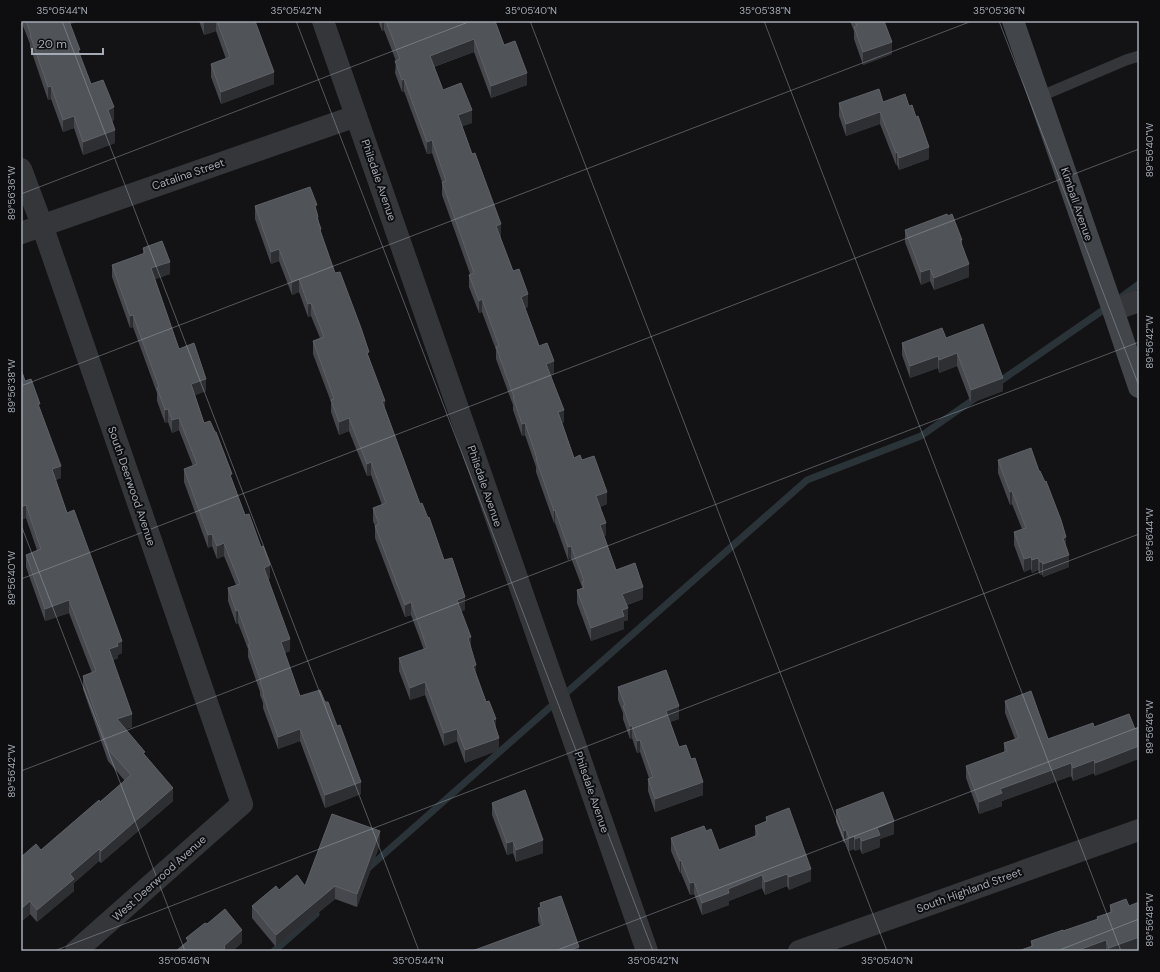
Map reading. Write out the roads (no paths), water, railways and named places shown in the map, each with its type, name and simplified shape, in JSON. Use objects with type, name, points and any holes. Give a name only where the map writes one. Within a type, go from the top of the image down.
[{"type":"main road","name":"Kimball Avenue","points":[[1013,21],[1139,387]]},
{"type":"street","name":"Philsdale Avenue","points":[[323,21],[647,951]]},
{"type":"street","name":"Catalina Street","points":[[21,233],[356,116]]},
{"type":"street","name":"South Deerwood Avenue","points":[[21,169],[42,225],[242,804]]},
{"type":"street","points":[[1113,310],[1139,301]]},
{"type":"street","name":"West Deerwood Avenue","points":[[76,951],[242,804]]},
{"type":"street","name":"South Highland Street","points":[[799,951],[1139,830]]},
{"type":"lane","points":[[1039,97],[1126,60],[1139,56]]},
{"type":"waterway","points":[[1117,300],[1139,284]]},
{"type":"waterway","points":[[996,384],[1109,306]]},
{"type":"waterway","points":[[366,870],[807,480],[921,436],[977,397]]},
{"type":"waterway","points":[[274,951],[316,914]]}]
